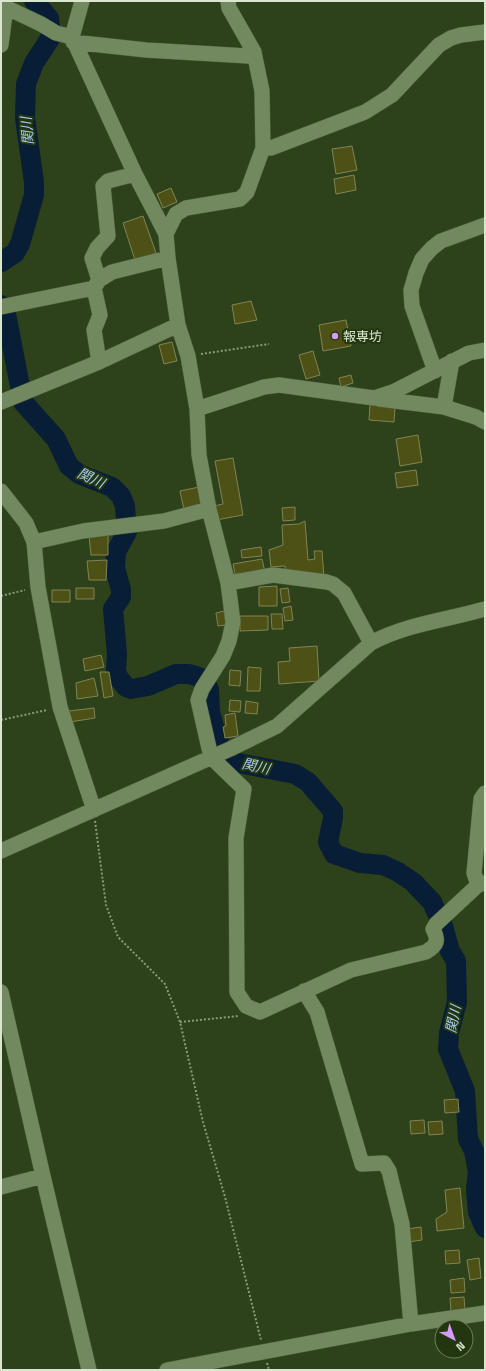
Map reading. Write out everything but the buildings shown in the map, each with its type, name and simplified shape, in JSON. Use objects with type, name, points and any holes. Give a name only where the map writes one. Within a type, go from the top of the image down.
[{"type":"street","points":[[82,1],[73,39],[135,174],[166,234],[178,325],[188,356],[197,409],[199,455],[209,509],[228,583],[233,622],[229,641],[223,656],[205,685],[198,700],[220,753],[244,789],[236,838],[237,992],[246,1006],[260,1012],[350,970],[426,952],[433,948],[437,942],[434,929],[441,920],[482,884],[474,873],[481,799],[485,793]]},
{"type":"street","points":[[166,234],[176,214],[186,208],[240,200],[247,192],[263,148],[262,91],[254,52],[229,8],[228,1]]},
{"type":"street","points":[[1,45],[5,25],[4,6],[56,33],[73,39],[154,50],[248,56],[254,52]]},
{"type":"street","points":[[263,148],[271,148],[365,112],[392,95],[439,45],[451,38],[461,35],[485,32]]},
{"type":"street","points":[[99,362],[94,330],[100,315],[97,284],[92,258],[97,248],[108,236],[102,186],[108,181],[135,174]]},
{"type":"street","points":[[435,371],[412,306],[411,290],[416,273],[422,259],[441,241],[485,225]]},
{"type":"street","points":[[5,306],[97,284],[112,272],[168,258]]},
{"type":"street","points":[[14,397],[99,362],[178,325]]},
{"type":"street","points":[[374,398],[395,391],[469,353],[485,350]]},
{"type":"street","points":[[444,407],[452,361]]},
{"type":"street","points":[[197,409],[264,387],[280,385],[444,407],[476,417],[485,422]]},
{"type":"street","points":[[1,492],[26,523],[34,542],[38,587],[60,707],[94,810]]},
{"type":"street","points":[[34,542],[83,531],[164,521],[209,509]]},
{"type":"street","points":[[228,583],[273,575],[333,584],[344,593],[371,643]]},
{"type":"street","points":[[1,851],[278,726],[371,643],[384,636],[407,628],[485,609]]},
{"type":"street","points":[[304,991],[316,1012],[362,1164],[384,1163],[389,1172],[402,1224],[411,1324]]},
{"type":"street","points":[[1,992],[88,1370]]},
{"type":"street","points":[[1,1187],[43,1176]]},
{"type":"street","points":[[167,1370],[264,1353],[411,1324],[485,1313]]},
{"type":"path","points":[[188,356],[269,344]]},
{"type":"path","points":[[1,596],[38,587]]},
{"type":"path","points":[[1,720],[60,707]]},
{"type":"path","points":[[94,810],[106,905],[118,936],[165,984],[180,1022],[203,1122],[225,1197],[264,1353]]},
{"type":"path","points":[[180,1022],[239,1016],[246,1006]]},
{"type":"waterway","name":"関川","points":[[1,262],[15,253],[20,244],[34,195],[34,182],[25,118],[26,84],[34,63],[51,37],[49,18],[34,1]]},
{"type":"waterway","name":"関川","points":[[1,305],[6,314],[23,402],[56,439],[69,466],[79,474],[112,487],[121,496],[125,506],[127,532],[116,552],[115,568],[121,590],[121,597],[113,609],[117,654],[116,671],[118,677],[126,687],[131,689],[148,686],[176,674],[189,674],[199,677],[209,689],[210,712],[218,741],[228,761],[295,774],[308,782],[333,811],[328,842],[334,854],[360,863],[383,865],[398,872],[413,882],[432,902],[443,926],[450,951],[456,961],[457,1002],[449,1033],[448,1049],[465,1091],[468,1139],[474,1151],[478,1172],[476,1189],[478,1212],[485,1228]]},
{"type":"place","name":"報専坊","points":[[335,336]]}]
